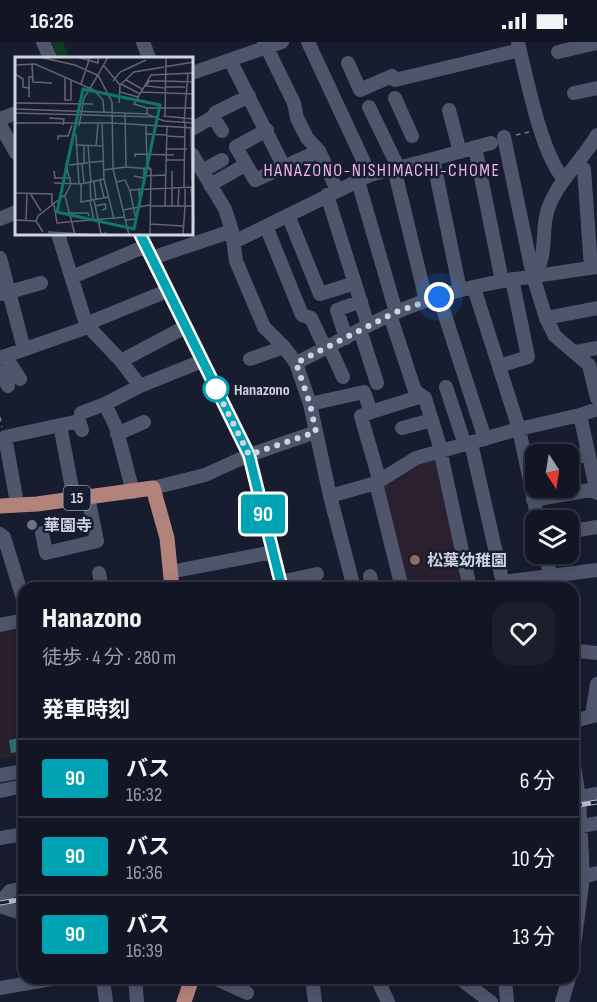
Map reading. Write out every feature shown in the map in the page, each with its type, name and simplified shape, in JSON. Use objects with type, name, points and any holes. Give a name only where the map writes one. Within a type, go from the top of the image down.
[{"type":"main road","name":"15","points":[[0,506],[17,503],[37,504],[153,488]]},
{"type":"main road","points":[[153,488],[165,525],[171,582]]},
{"type":"main road","points":[[184,1002],[190,984]]},
{"type":"street","points":[[43,42],[50,57]]},
{"type":"street","points":[[143,42],[149,57]]},
{"type":"street","points":[[194,72],[265,45],[282,42]]},
{"type":"street","points":[[308,42],[364,178],[393,313],[415,392],[425,398],[432,420],[469,582]]},
{"type":"street","points":[[265,45],[294,103],[297,118],[307,138],[319,151],[361,301],[364,327],[377,383]]},
{"type":"street","points":[[558,52],[596,45]]},
{"type":"street","points":[[348,63],[360,90],[392,76],[395,80],[519,46],[547,148],[556,170],[564,179]]},
{"type":"street","points":[[230,60],[284,167]]},
{"type":"street","points":[[574,93],[597,88]]},
{"type":"street","points":[[215,113],[249,96]]},
{"type":"street","points":[[395,98],[412,136]]},
{"type":"street","points":[[369,107],[396,168],[474,442],[502,582]]},
{"type":"street","points":[[449,110],[460,152]]},
{"type":"street","points":[[377,124],[402,112]]},
{"type":"street","points":[[0,118],[15,113]]},
{"type":"street","points":[[194,128],[213,117],[222,131]]},
{"type":"street","points":[[0,124],[15,151]]},
{"type":"street","points":[[267,130],[236,147],[255,180],[319,151]]},
{"type":"street","points":[[533,276],[541,267],[547,212],[555,191],[597,135]]},
{"type":"street","points":[[504,137],[533,276],[546,318],[555,336],[589,365],[597,398]]},
{"type":"street","points":[[72,277],[146,246],[233,236],[266,226],[364,178],[491,143]]},
{"type":"street","points":[[476,147],[507,280],[528,357],[499,366]]},
{"type":"street","points":[[194,157],[225,209],[233,236],[236,261],[264,327],[284,346],[296,363],[310,404],[330,496],[352,582]]},
{"type":"street","points":[[433,159],[467,289],[499,366],[525,448]]},
{"type":"street","points":[[202,171],[222,160]]},
{"type":"street","points":[[296,363],[393,313],[433,298],[507,280],[594,267],[584,169],[577,163]]},
{"type":"street","points":[[210,185],[246,165]]},
{"type":"street","points":[[0,219],[15,212]]},
{"type":"street","points":[[288,215],[320,294],[355,283]]},
{"type":"street","points":[[266,226],[302,315],[311,318],[343,377]]},
{"type":"street","points":[[59,236],[87,326],[121,361],[140,386]]},
{"type":"street","points":[[146,246],[249,455],[280,582]]},
{"type":"street","points":[[0,258],[4,293],[24,349]]},
{"type":"street","points":[[4,293],[41,283]]},
{"type":"street","points":[[0,372],[14,382],[3,357],[87,326],[167,291]]},
{"type":"street","points":[[346,338],[337,310],[361,301]]},
{"type":"street","points":[[546,318],[597,308]]},
{"type":"street","points":[[121,361],[185,327]]},
{"type":"street","points":[[260,359],[284,346]]},
{"type":"street","points":[[576,352],[597,348]]},
{"type":"street","points":[[81,413],[202,361]]},
{"type":"street","points":[[446,387],[474,442]]},
{"type":"street","points":[[310,404],[364,392],[371,412]]},
{"type":"street","points":[[401,582],[361,416],[422,396]]},
{"type":"street","points":[[105,404],[117,434],[133,492]]},
{"type":"street","points":[[330,496],[377,481],[416,458],[597,409]]},
{"type":"street","points":[[536,510],[534,500],[597,491],[580,415]]},
{"type":"street","points":[[402,428],[432,420]]},
{"type":"street","points":[[17,503],[4,452],[5,437],[79,421],[82,430]]},
{"type":"street","points":[[117,434],[144,422]]},
{"type":"street","points":[[42,533],[46,554],[97,541],[81,498],[60,425]]},
{"type":"street","points":[[153,488],[205,475],[249,455],[316,432]]},
{"type":"street","points":[[579,456],[589,454]]},
{"type":"street","points":[[579,530],[597,527]]},
{"type":"street","points":[[0,534],[4,537],[18,582]]},
{"type":"street","points":[[170,572],[273,552]]},
{"type":"street","points":[[547,564],[551,582],[597,570]]},
{"type":"street","points":[[99,573],[101,582]]},
{"type":"street","points":[[291,582],[317,574]]},
{"type":"street","points":[[0,625],[18,621]]},
{"type":"street","points":[[579,651],[597,653]]},
{"type":"street","points":[[579,719],[595,715],[597,684]]},
{"type":"street","points":[[0,775],[18,772]]},
{"type":"street","points":[[0,790],[18,787]]},
{"type":"street","points":[[579,797],[597,794]]},
{"type":"street","points":[[579,827],[597,823]]},
{"type":"street","points":[[0,838],[18,835]]},
{"type":"street","points":[[579,879],[597,873]]},
{"type":"street","points":[[18,889],[10,891],[0,905],[18,912]]},
{"type":"street","points":[[0,916],[18,914]]},
{"type":"street","points":[[0,988],[23,984]]},
{"type":"street","points":[[104,984],[106,1002]]},
{"type":"street","points":[[136,984],[137,1002]]},
{"type":"street","points":[[228,984],[248,993]]},
{"type":"street","points":[[313,984],[315,1002]]},
{"type":"street","points":[[380,984],[388,1002]]},
{"type":"street","points":[[467,984],[491,1002]]},
{"type":"street","points":[[506,984],[507,1002]]},
{"type":"street","points":[[562,1002],[567,984]]},
{"type":"shaded area","points":[[52,42],[63,42],[68,55],[58,57]]},
{"type":"shaded area","points":[[437,456],[466,582],[404,582],[380,486],[415,462]]},
{"type":"shaded area","points":[[18,627],[18,756],[0,759],[0,631]]},
{"type":"shaded area","points":[[18,738],[18,752],[11,753],[9,740]]},
{"type":"railway","points":[[579,805],[597,802]]},
{"type":"railway","points":[[0,903],[18,900]]},
{"type":"bus line","name":"90","points":[[141,236],[249,455],[281,582]]},
{"type":"place","name":"Hanazono","points":[[216,389]]},
{"type":"place","name":"華園寺","points":[[32,525]]},
{"type":"place","name":"松葉幼稚園","points":[[415,560]]},
{"type":"district","name":"HANAZONO-NISHIMACHI-CHOME","points":[[382,170]]},
{"type":"route","points":[[216,389],[215,387],[249,455],[316,432],[310,404],[296,363],[396,312],[439,297]]}]
